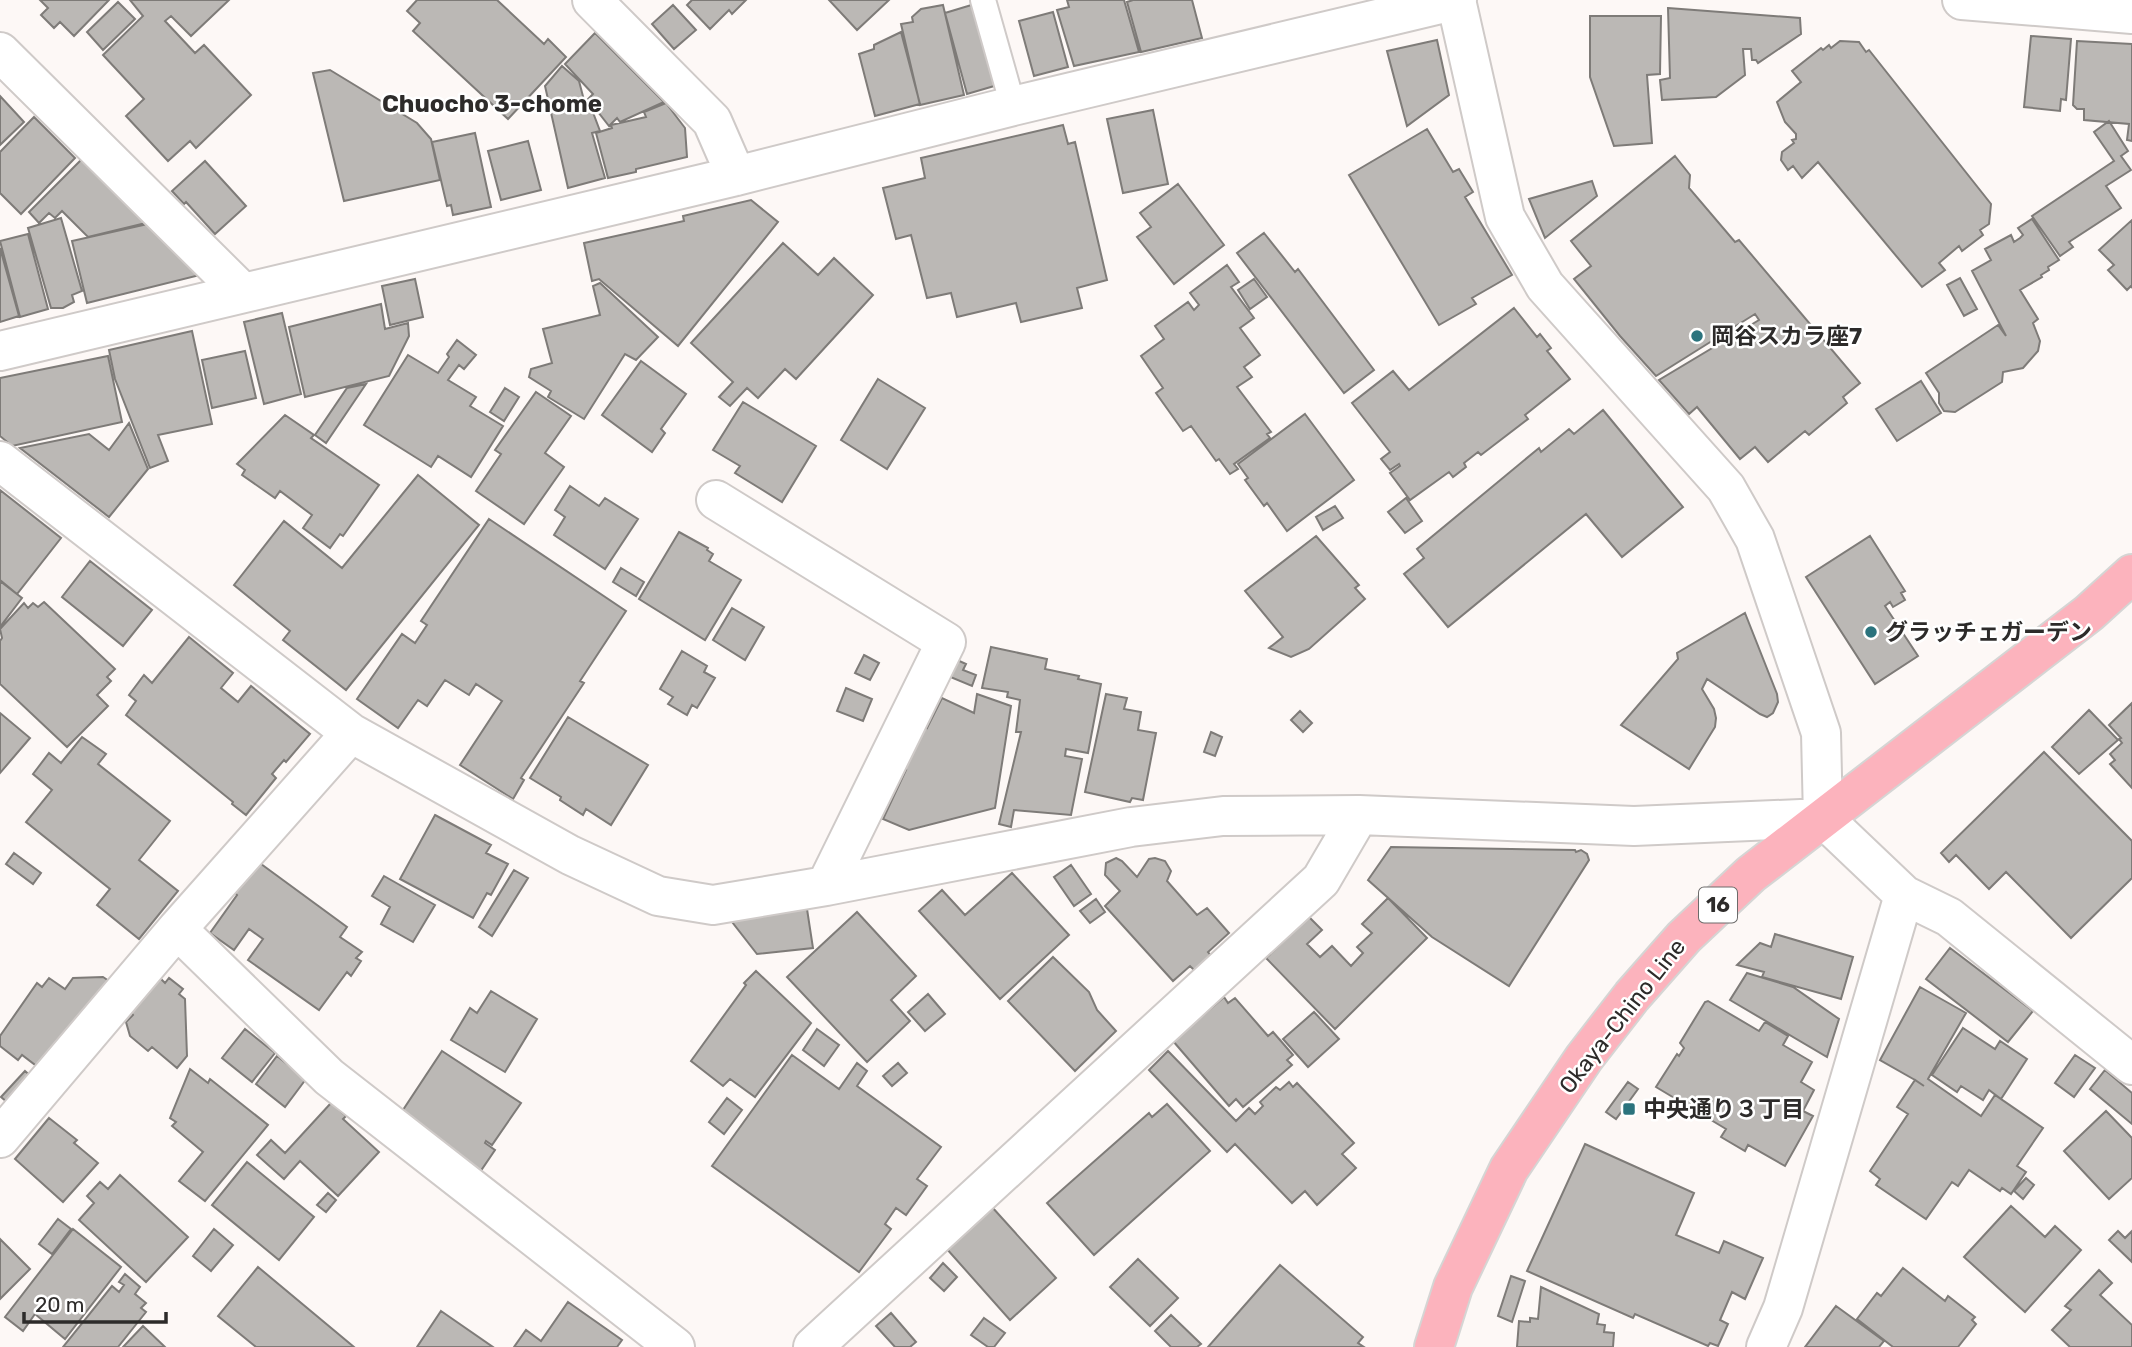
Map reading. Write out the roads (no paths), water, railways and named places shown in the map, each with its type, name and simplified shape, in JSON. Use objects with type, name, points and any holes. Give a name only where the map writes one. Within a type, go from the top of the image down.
[{"type":"main road","name":"Okaya-Chino Line","points":[[1434,1347],[1453,1287],[1509,1169],[1584,1058],[1632,996],[1684,937],[1751,874],[2089,613],[2132,574]]},
{"type":"street","points":[[592,0],[712,121],[736,176]]},
{"type":"street","points":[[0,351],[736,176],[1013,106],[1456,0],[1505,217],[1545,286],[1726,488],[1755,539],[1821,733],[1823,818],[1904,895],[1949,917],[2132,1065]]},
{"type":"street","points":[[1962,0],[2132,14]]},
{"type":"street","points":[[0,52],[242,292]]},
{"type":"street","points":[[0,461],[351,733],[570,855],[658,896],[713,905],[1131,827],[1223,816],[1359,815],[1634,826],[1823,818]]},
{"type":"street","points":[[716,500],[946,642],[826,886]]},
{"type":"street","points":[[0,1138],[177,929],[351,733]]},
{"type":"street","points":[[813,1347],[1321,880],[1359,815]]},
{"type":"street","points":[[1766,1347],[1783,1308],[1904,895]]},
{"type":"street","points":[[177,929],[329,1077],[675,1347]]},
{"type":"lane","points":[[983,0],[1013,106]]},
{"type":"place","name":"岡谷スカラ座7","points":[[1697,336]]},
{"type":"place","name":"グラッチェガーデン","points":[[1871,632]]},
{"type":"place","name":"中央通り３丁目","points":[[1629,1109]]},
{"type":"district","name":"Chuocho 3-chome","points":[[492,104]]}]
